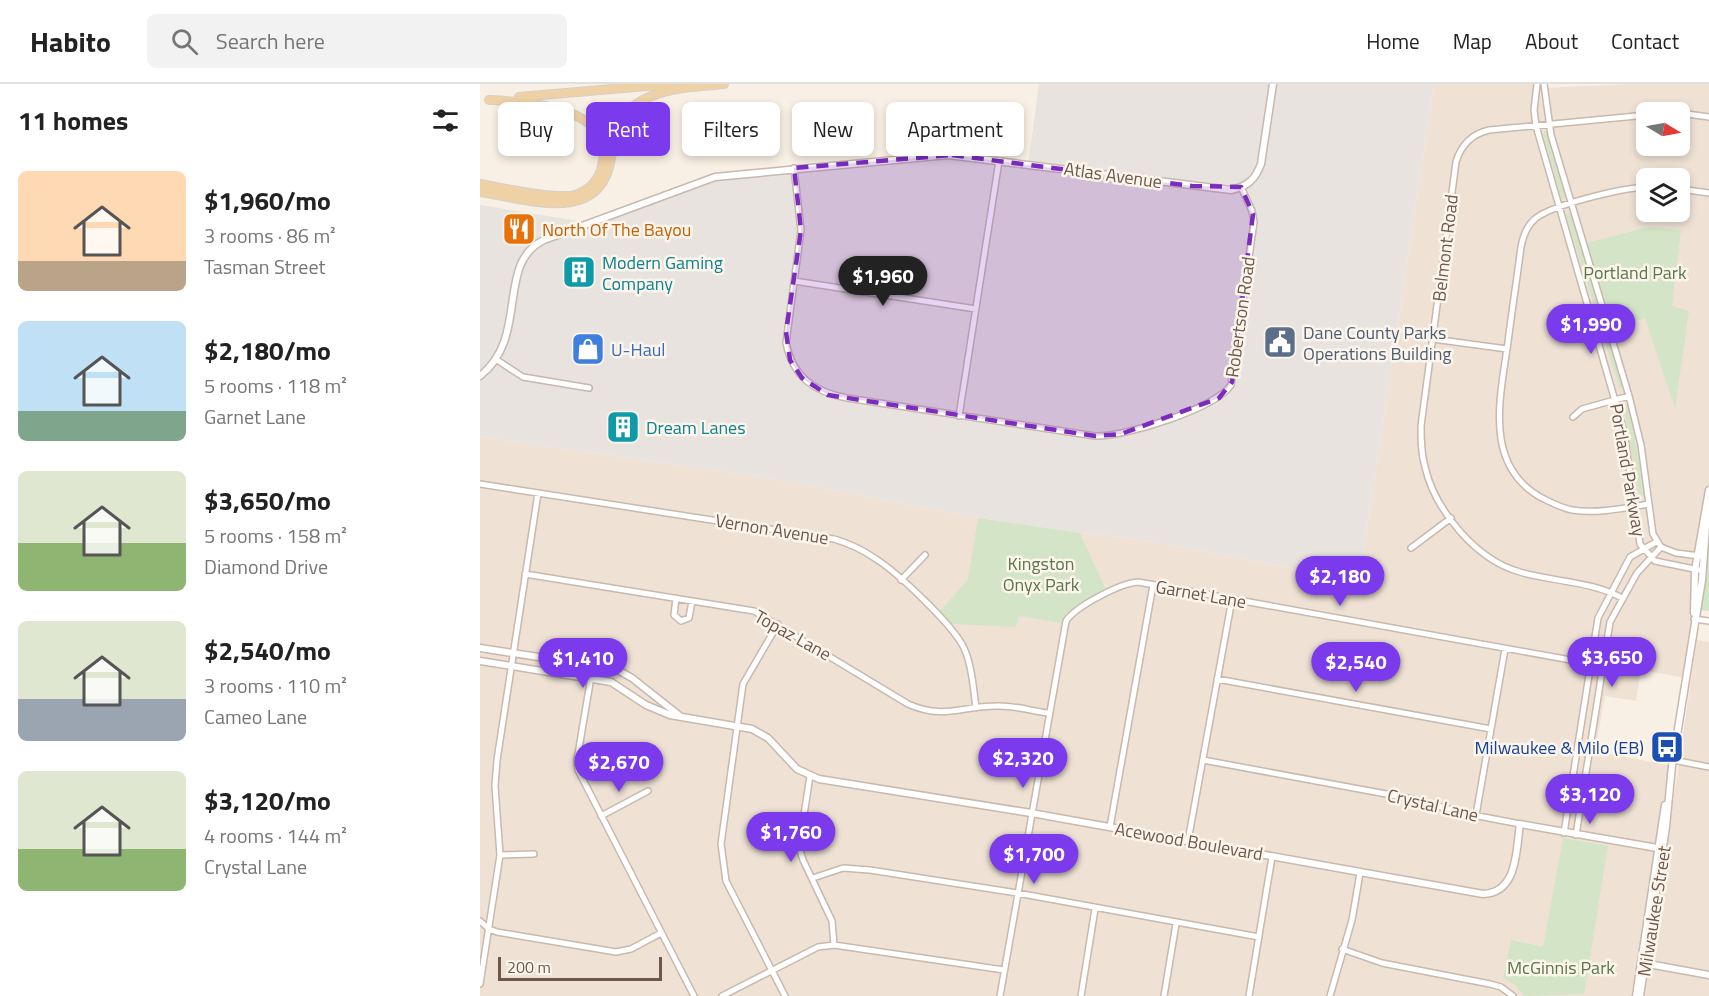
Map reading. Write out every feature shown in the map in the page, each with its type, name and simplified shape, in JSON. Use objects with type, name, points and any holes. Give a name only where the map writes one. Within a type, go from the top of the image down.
[{"type":"main road","points":[[484,101],[670,84]]},
{"type":"main road","points":[[480,192],[557,203],[580,201],[597,191],[605,182],[615,133],[620,121],[636,105],[651,97],[678,89],[724,84]]},
{"type":"main road","points":[[480,184],[572,196],[589,188],[598,177],[603,162],[598,135],[584,121],[570,112],[528,102],[484,101]]},
{"type":"street","points":[[1241,187],[1257,176],[1262,164],[1273,84]]},
{"type":"street","name":"Portland Parkway","points":[[1537,84],[1534,105],[1536,126],[1616,399],[1624,432],[1642,547],[1661,564],[1703,571]]},
{"type":"street","name":"Portland Parkway","points":[[1544,84],[1549,124],[1629,396],[1641,445],[1648,504],[1656,542],[1661,547],[1704,557]]},
{"type":"street","points":[[1690,114],[1709,117]]},
{"type":"street","name":"Belmont Road","points":[[1622,598],[1611,592],[1532,576],[1504,566],[1479,550],[1451,518],[1431,487],[1421,450],[1421,426],[1456,162],[1460,151],[1472,138],[1484,131],[1636,116]]},
{"type":"street","name":"Atlas Avenue","points":[[480,376],[497,360],[507,338],[518,271],[526,255],[535,245],[715,177],[948,155],[1222,189],[1241,187]]},
{"type":"street","points":[[960,416],[999,160]]},
{"type":"street","name":"Robertson Road","points":[[794,168],[801,230],[786,343],[795,369],[811,386],[828,395],[1106,436],[1122,434],[1219,398],[1229,388],[1234,376],[1254,222],[1252,211],[1241,187]]},
{"type":"street","points":[[1636,189],[1560,207],[1535,219],[1523,236],[1498,419],[1499,433],[1508,460],[1525,487],[1557,505],[1573,510],[1648,504]]},
{"type":"street","points":[[1690,190],[1709,193]]},
{"type":"street","points":[[794,281],[976,309]]},
{"type":"street","points":[[1433,339],[1507,349]]},
{"type":"street","points":[[497,360],[522,377],[589,388]]},
{"type":"street","points":[[1573,417],[1582,409],[1629,396]]},
{"type":"street","name":"Vernon Avenue","points":[[480,484],[834,539],[875,558],[944,622],[963,646],[969,662],[976,707]]},
{"type":"street","name":"Milwaukee Street","points":[[1638,996],[1703,571],[1709,490]]},
{"type":"street","points":[[480,984],[500,855],[495,786],[497,760],[538,493]]},
{"type":"street","name":"Milwaukee Street","points":[[1694,619],[1696,556],[1708,500]]},
{"type":"street","points":[[1411,548],[1451,518]]},
{"type":"street","points":[[1564,832],[1581,739],[1596,627],[1630,556],[1642,547],[1656,542]]},
{"type":"street","points":[[1575,835],[1592,741],[1608,630],[1622,598],[1637,573],[1661,547]]},
{"type":"street","points":[[901,580],[925,555]]},
{"type":"street","name":"Topaz Lane","points":[[525,574],[754,611],[920,709],[948,713],[976,707],[1009,706],[1048,713]]},
{"type":"street","name":"Garnet Lane","points":[[1000,996],[1066,621],[1086,606],[1127,584],[1153,585],[1604,666]]},
{"type":"street","points":[[1110,827],[1153,585]]},
{"type":"street","points":[[676,598],[674,615],[681,621],[689,618],[692,601]]},
{"type":"street","points":[[1188,840],[1232,599]]},
{"type":"street","points":[[1694,619],[1709,621]]},
{"type":"street","points":[[778,624],[746,676],[740,695],[722,831],[723,864],[730,889],[785,996]]},
{"type":"street","name":"Acewood Boulevard","points":[[480,648],[593,665],[624,673],[681,716]]},
{"type":"street","points":[[1476,815],[1505,649]]},
{"type":"street","name":"Acewood Boulevard","points":[[480,661],[617,684],[652,708],[681,716],[753,729],[768,738],[797,769],[810,776],[1491,894],[1501,890],[1511,878],[1520,824]]},
{"type":"street","points":[[593,665],[577,760],[578,770],[694,996]]},
{"type":"street","points":[[1217,680],[1491,729]]},
{"type":"street","points":[[1581,739],[1592,741]]},
{"type":"street","name":"Crystal Lane","points":[[1203,760],[1413,799],[1476,815],[1575,835],[1660,848]]},
{"type":"street","points":[[1673,760],[1709,767]]},
{"type":"street","points":[[810,776],[799,847],[832,921],[834,945]]},
{"type":"street","points":[[601,816],[648,791]]},
{"type":"street","points":[[500,855],[534,854]]},
{"type":"street","points":[[1249,996],[1272,856]]},
{"type":"street","points":[[813,878],[827,872],[854,868],[1017,893],[1176,924],[1258,937]]},
{"type":"street","points":[[1330,996],[1352,920],[1360,873]]},
{"type":"street","points":[[1081,996],[1095,909]]},
{"type":"street","points":[[480,921],[489,929],[616,952],[631,949],[661,933]]},
{"type":"street","points":[[1164,996],[1176,924]]},
{"type":"street","points":[[722,996],[818,947],[834,945],[1004,970]]},
{"type":"street","points":[[1342,949],[1382,963],[1501,987],[1513,996]]},
{"type":"street","points":[[1642,963],[1709,975]]},
{"type":"highlighted area","points":[[952,155],[1192,186],[1241,187],[1253,214],[1232,382],[1219,398],[1200,407],[1121,434],[1095,436],[828,395],[802,378],[790,360],[786,332],[801,230],[794,168]]},
{"type":"shaded area","points":[[1039,84],[1434,84],[1359,581],[1138,539],[978,518],[774,479],[480,437],[480,205],[591,223],[715,177],[937,156],[1028,164]]},
{"type":"shaded area","points":[[1434,84],[1541,84],[1541,88],[1629,84],[1709,84],[1709,490],[1696,556],[1694,619],[1686,678],[1641,670],[1636,701],[1605,696],[1595,751],[1672,766],[1636,996],[480,996],[480,437],[774,479],[978,518],[1138,539],[1359,581]]},
{"type":"shaded area","points":[[1697,640],[1709,642],[1709,996],[1644,996]]},
{"type":"green space","points":[[1544,131],[1548,132],[1567,195],[1565,199],[1561,198]]},
{"type":"green space","points":[[1568,212],[1572,214],[1623,386],[1620,390],[1566,215]]},
{"type":"green space","name":"Portland Park","points":[[1649,227],[1681,230],[1672,306],[1689,311],[1675,408],[1645,318],[1611,329],[1586,243]]},
{"type":"green space","points":[[1623,403],[1628,405],[1645,493],[1642,497],[1639,496]]},
{"type":"green space","name":"Kingston Onyx Park","points":[[978,518],[1080,533],[1105,588],[1066,613],[1061,623],[1019,616],[1016,627],[952,624],[940,611],[968,579]]},
{"type":"green space","points":[[1709,540],[1709,611],[1701,610]]},
{"type":"green space","name":"McGinnis Park","points":[[1563,838],[1608,846],[1584,994],[1524,996],[1515,985],[1503,978],[1511,940],[1543,947]]},
{"type":"place","name":"North Of The Bayou","points":[[519,229]]},
{"type":"place","name":"Modern Gaming Company","points":[[579,272]]},
{"type":"place","name":"Dane County Parks Operations Building","points":[[1280,342]]},
{"type":"place","name":"U-Haul","points":[[588,349]]},
{"type":"place","name":"Dream Lanes","points":[[623,427]]},
{"type":"place","name":"Milwaukee & Milo (EB)","points":[[1667,747]]}]
